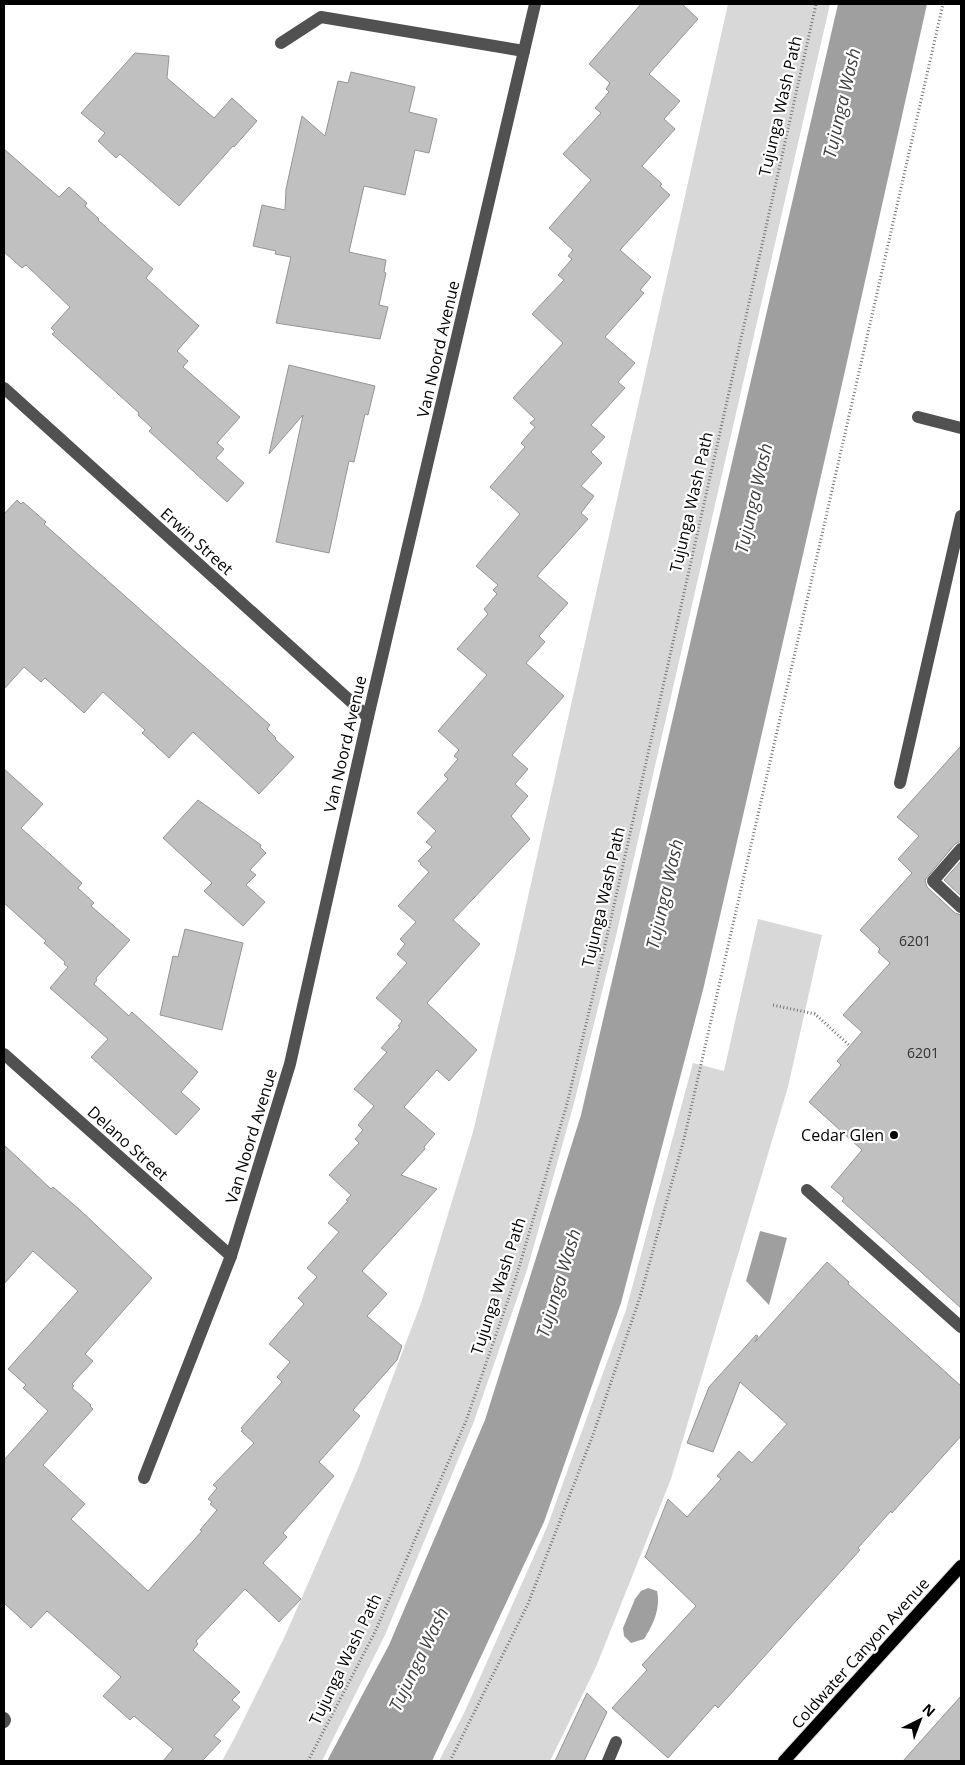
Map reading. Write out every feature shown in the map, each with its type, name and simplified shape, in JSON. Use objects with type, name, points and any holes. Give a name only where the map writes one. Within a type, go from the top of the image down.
[{"type":"main road","name":"Coldwater Canyon Avenue","points":[[784,1761],[961,1566]]},
{"type":"street","name":"Van Noord Avenue","points":[[144,1478],[231,1256],[290,1064],[368,717],[535,4]]},
{"type":"street","points":[[281,43],[321,17],[524,51]]},
{"type":"street","name":"Erwin Street","points":[[4,388],[368,717]]},
{"type":"street","points":[[918,417],[961,428]]},
{"type":"street","points":[[900,783],[961,516]]},
{"type":"street","points":[[961,850],[933,881],[961,907]]},
{"type":"street","name":"Delano Street","points":[[4,1054],[231,1256]]},
{"type":"street","points":[[807,1190],[961,1327]]},
{"type":"street","points":[[608,1761],[616,1742]]},
{"type":"path","name":"Tujunga Wash Path","points":[[308,1761],[375,1632],[466,1421],[517,1274],[567,1104],[608,932],[816,4]]},
{"type":"path","points":[[450,1761],[528,1604],[594,1432],[640,1297],[686,1129],[943,4]]},
{"type":"path","points":[[773,1005],[815,1014],[850,1046]]},
{"type":"shaded area","points":[[728,4],[830,4],[616,936],[573,1107],[527,1270],[473,1424],[385,1635],[322,1761],[222,1761],[285,1636],[357,1471],[421,1303],[473,1132],[515,955]]},
{"type":"shaded area","points":[[758,919],[822,935],[788,1087],[671,1479],[596,1667],[550,1761],[439,1761],[465,1711],[547,1527],[626,1310],[693,1063],[724,1071]]},
{"type":"water","name":"Tujunga Wash","points":[[838,4],[927,4],[703,990],[621,1303],[544,1522],[432,1761],[327,1761],[389,1645],[485,1420],[581,1115]]},
{"type":"water","points":[[760,1231],[787,1238],[769,1305],[746,1281]]},
{"type":"water","points":[[648,1588],[657,1591],[658,1604],[655,1616],[644,1639],[631,1643],[624,1636],[623,1628],[635,1599],[641,1591]]},
{"type":"building","points":[[641,4],[682,4],[698,19],[649,74],[680,101],[664,119],[675,129],[642,166],[662,184],[660,186],[670,195],[620,250],[651,277],[640,290],[644,293],[605,337],[635,363],[618,382],[625,388],[591,425],[605,437],[591,452],[602,463],[581,486],[594,496],[581,513],[588,519],[537,576],[568,603],[539,636],[545,642],[526,663],[564,696],[512,755],[528,769],[515,784],[528,796],[511,816],[530,839],[453,920],[480,944],[427,1003],[477,1050],[449,1081],[437,1070],[404,1107],[435,1134],[424,1147],[425,1149],[401,1175],[437,1189],[362,1271],[387,1294],[367,1316],[402,1346],[397,1360],[353,1410],[360,1416],[319,1462],[334,1476],[283,1533],[287,1537],[263,1563],[301,1599],[279,1622],[245,1589],[196,1641],[198,1644],[193,1650],[240,1692],[232,1700],[240,1707],[214,1736],[221,1741],[202,1761],[163,1761],[173,1749],[134,1716],[130,1720],[103,1696],[121,1677],[47,1611],[31,1628],[4,1603],[4,1460],[48,1411],[23,1388],[26,1385],[8,1369],[78,1291],[33,1251],[4,1284],[4,1145],[51,1189],[53,1187],[79,1209],[152,1278],[85,1354],[93,1361],[72,1384],[74,1386],[72,1388],[93,1409],[43,1465],[85,1504],[71,1519],[148,1591],[202,1531],[200,1530],[217,1510],[210,1504],[212,1502],[208,1499],[217,1488],[213,1485],[254,1443],[241,1431],[243,1430],[241,1428],[282,1382],[277,1377],[290,1362],[269,1344],[304,1304],[298,1298],[317,1277],[307,1268],[339,1232],[328,1223],[351,1195],[329,1175],[359,1143],[355,1139],[363,1130],[358,1125],[374,1106],[354,1089],[387,1052],[381,1048],[400,1027],[398,1026],[402,1021],[376,998],[407,963],[397,954],[405,944],[400,939],[416,922],[398,906],[429,872],[418,861],[432,847],[426,842],[436,831],[417,813],[448,779],[444,775],[458,759],[454,756],[459,750],[438,731],[487,675],[457,649],[488,614],[484,609],[497,594],[493,590],[498,585],[476,566],[520,514],[490,487],[525,447],[521,443],[535,427],[530,423],[535,419],[513,398],[563,343],[532,314],[564,280],[558,275],[572,259],[568,256],[573,250],[549,228],[591,180],[563,154],[601,113],[595,108],[609,92],[606,89],[610,83],[589,64]]},
{"type":"building","points":[[135,53],[169,56],[167,78],[214,118],[232,98],[257,121],[179,206],[120,154],[116,158],[98,141],[105,133],[81,113]]},
{"type":"building","points":[[351,72],[415,87],[409,112],[437,119],[429,153],[415,150],[405,195],[364,186],[349,252],[386,260],[384,272],[386,273],[379,305],[388,307],[380,339],[276,323],[291,257],[275,254],[276,251],[253,246],[262,205],[285,210],[286,189],[302,116],[325,136],[338,81],[348,83]]},
{"type":"building","points":[[4,149],[59,197],[69,187],[87,203],[85,206],[98,220],[153,269],[146,278],[199,326],[177,351],[188,361],[183,367],[240,417],[217,443],[224,449],[216,458],[244,483],[227,502],[149,431],[152,428],[138,415],[139,413],[52,334],[55,332],[51,328],[70,307],[26,265],[22,268],[4,252]]},
{"type":"building","points":[[289,365],[375,386],[368,415],[365,414],[354,462],[349,461],[329,553],[276,542],[303,415],[269,454]]},
{"type":"building","points":[[17,500],[21,504],[23,502],[46,522],[44,524],[270,725],[267,729],[294,757],[259,794],[193,732],[169,758],[142,733],[145,730],[103,692],[84,713],[45,678],[41,682],[24,667],[4,689],[4,514]]},
{"type":"building","points":[[961,746],[961,841],[955,844],[925,880],[927,887],[955,913],[961,915],[961,1308],[842,1201],[844,1198],[831,1187],[862,1150],[809,1102],[841,1065],[837,1061],[862,1032],[843,1015],[890,963],[878,952],[880,949],[860,930],[912,873],[898,859],[919,836],[897,817]]},
{"type":"building","points":[[4,769],[43,804],[21,828],[82,883],[78,888],[94,903],[91,906],[130,940],[96,978],[97,980],[94,984],[129,1016],[132,1012],[198,1072],[181,1092],[200,1109],[176,1135],[91,1057],[108,1039],[50,988],[68,967],[44,943],[46,941],[4,903]]},
{"type":"building","points":[[198,800],[261,845],[260,847],[266,853],[250,870],[256,875],[246,885],[265,902],[243,926],[204,891],[212,883],[163,838]]},
{"type":"building","points":[[961,861],[961,896],[944,880]]},
{"type":"building","points":[[185,929],[243,943],[222,1030],[160,1015],[173,956],[178,957]]},
{"type":"building","points":[[827,1262],[849,1282],[848,1284],[961,1386],[961,1436],[892,1513],[891,1511],[858,1548],[860,1550],[718,1708],[715,1705],[668,1758],[612,1708],[647,1670],[642,1665],[696,1606],[645,1557],[668,1499],[687,1517],[721,1479],[717,1476],[739,1451],[752,1463],[787,1424],[740,1382],[713,1452],[687,1443],[709,1387],[756,1335],[758,1336],[755,1342]]},
{"type":"building","points":[[587,1693],[607,1712],[584,1761],[555,1761]]},
{"type":"building","points":[[961,1696],[961,1761],[903,1761]]},
{"type":"place","name":"Cedar Glen","points":[[894,1135]]}]
